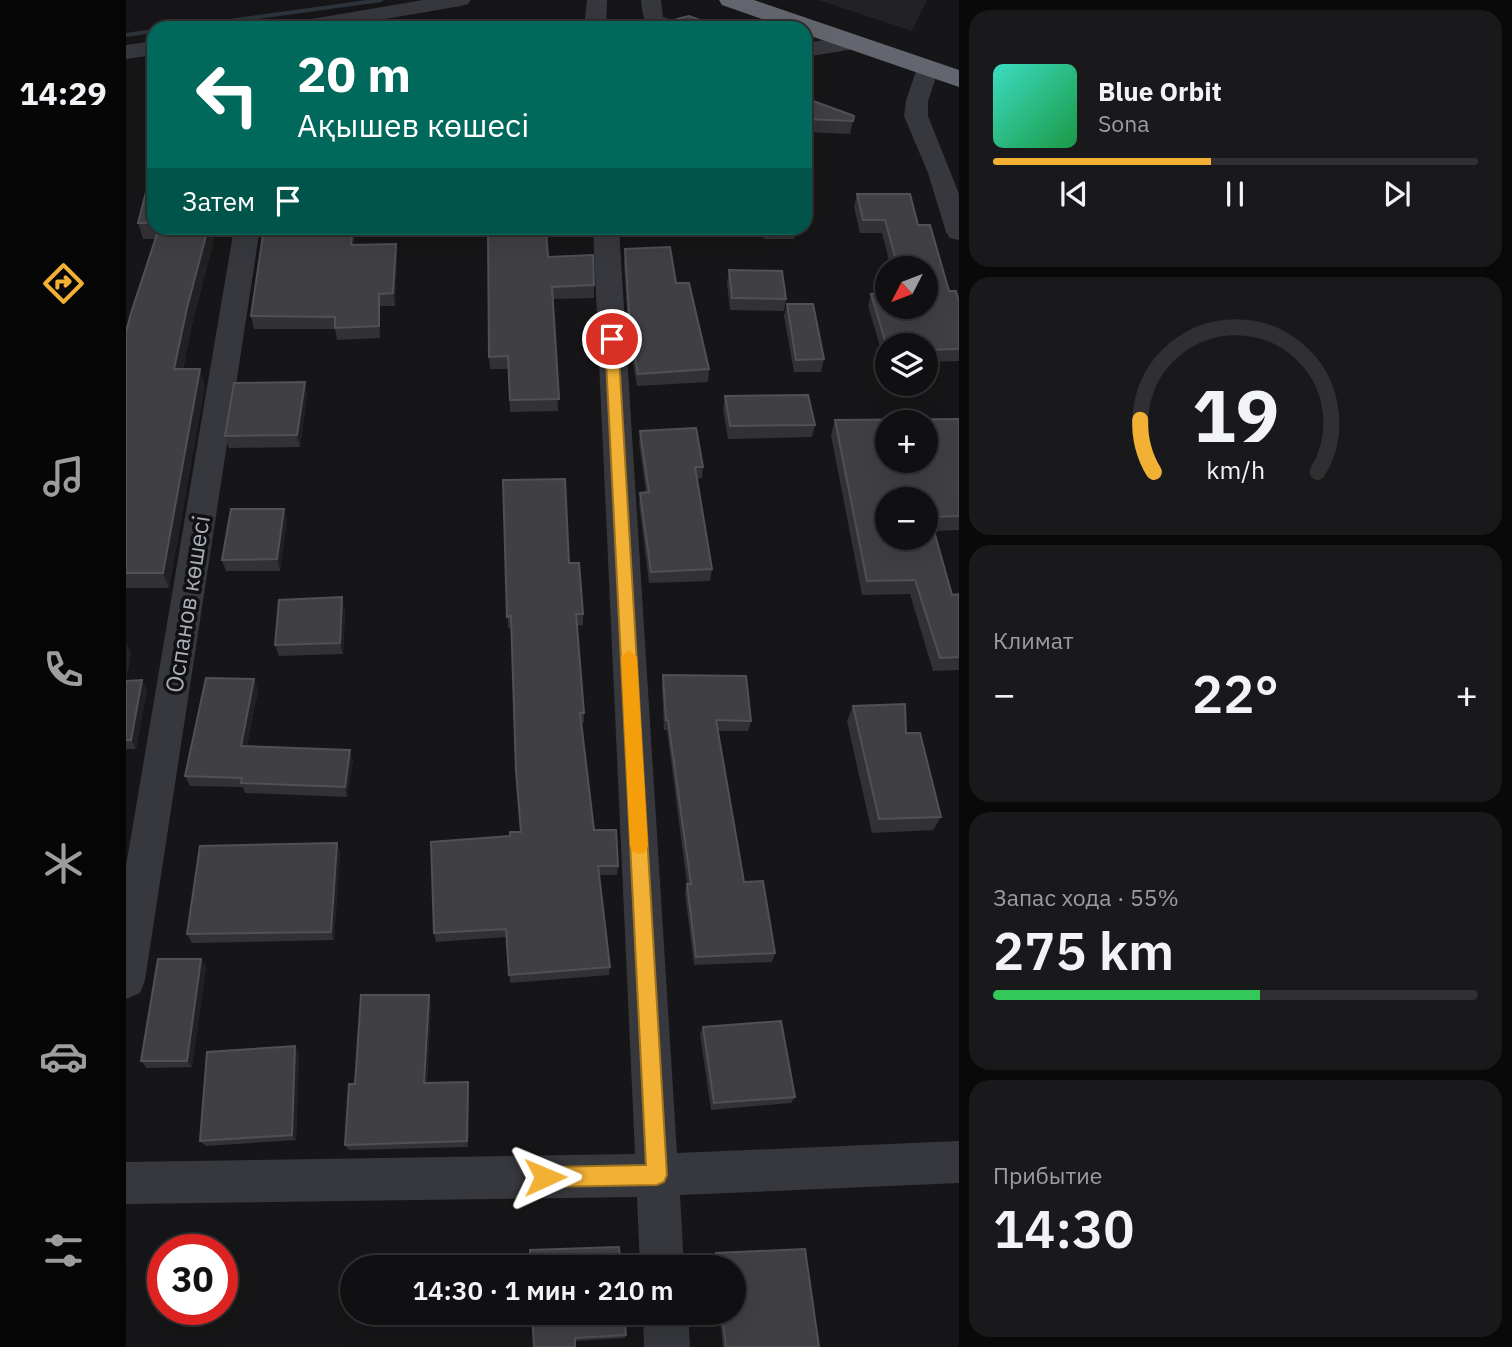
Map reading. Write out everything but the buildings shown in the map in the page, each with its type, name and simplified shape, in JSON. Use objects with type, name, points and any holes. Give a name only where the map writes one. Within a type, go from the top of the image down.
[{"type":"highway","points":[[731,0],[790,21]]},
{"type":"highway","points":[[812,29],[959,79]]},
{"type":"street","points":[[336,21],[461,0]]},
{"type":"street","points":[[595,21],[597,0]]},
{"type":"street","points":[[651,0],[653,20],[656,21]]},
{"type":"street","points":[[812,49],[852,43]]},
{"type":"street","points":[[126,52],[147,49]]},
{"type":"street","points":[[928,68],[917,101],[916,116],[940,173],[959,232]]},
{"type":"street","name":"Оспанов көшесі","points":[[126,980],[246,235]]},
{"type":"street","points":[[606,235],[661,1255]]},
{"type":"street","points":[[126,1183],[657,1175],[959,1162]]},
{"type":"street","points":[[666,1325],[667,1347]]},
{"type":"shaded area","points":[[818,0],[927,0],[912,31]]},
{"type":"waterway","points":[[228,21],[381,0]]},
{"type":"waterway","points":[[126,35],[147,32]]},
{"type":"slow traffic","points":[[629,657],[639,846]]},
{"type":"route","points":[[545,1177],[657,1175],[612,339]]}]
